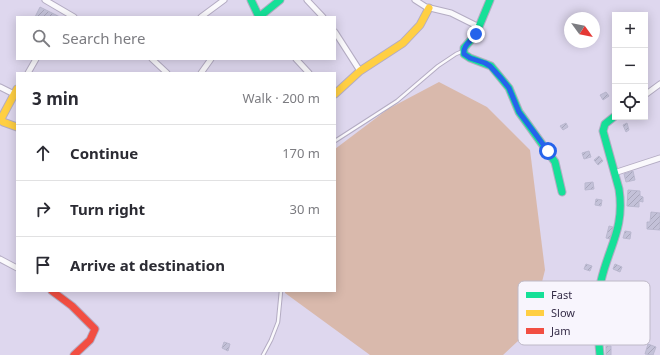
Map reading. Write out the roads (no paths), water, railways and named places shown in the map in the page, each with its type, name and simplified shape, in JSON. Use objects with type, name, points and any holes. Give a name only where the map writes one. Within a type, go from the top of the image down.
[{"type":"street","points":[[45,0],[62,14]]},
{"type":"street","points":[[202,16],[224,0]]},
{"type":"street","points":[[251,0],[259,16]]},
{"type":"street","points":[[260,16],[280,0]]},
{"type":"street","points":[[307,0],[322,16]]},
{"type":"street","points":[[415,0],[429,8],[451,13],[479,27]]},
{"type":"street","points":[[490,0],[476,34],[467,44],[464,51],[466,56],[490,66],[509,88],[519,112],[555,162],[562,192]]},
{"type":"street","points":[[336,93],[360,71],[403,43],[420,25],[429,8]]},
{"type":"street","points":[[336,34],[360,71]]},
{"type":"street","points":[[29,72],[35,60]]},
{"type":"street","points":[[202,72],[211,60]]},
{"type":"street","points":[[297,60],[308,72]]},
{"type":"street","points":[[158,61],[166,72]]},
{"type":"street","points":[[648,93],[660,84]]},
{"type":"street","points":[[0,87],[16,92],[1,119],[3,122],[16,127]]},
{"type":"street","points":[[602,281],[604,268],[618,230],[621,209],[620,195],[602,131],[606,122],[612,118]]},
{"type":"street","points":[[614,173],[660,158]]},
{"type":"street","points":[[0,259],[16,267]]},
{"type":"street","points":[[53,292],[72,306],[95,329],[95,333],[92,338],[74,355]]},
{"type":"street","points":[[599,345],[600,355]]},
{"type":"lane","points":[[336,141],[392,105],[438,66],[456,54],[464,51]]},
{"type":"lane","points":[[263,355],[278,322],[281,292]]}]
